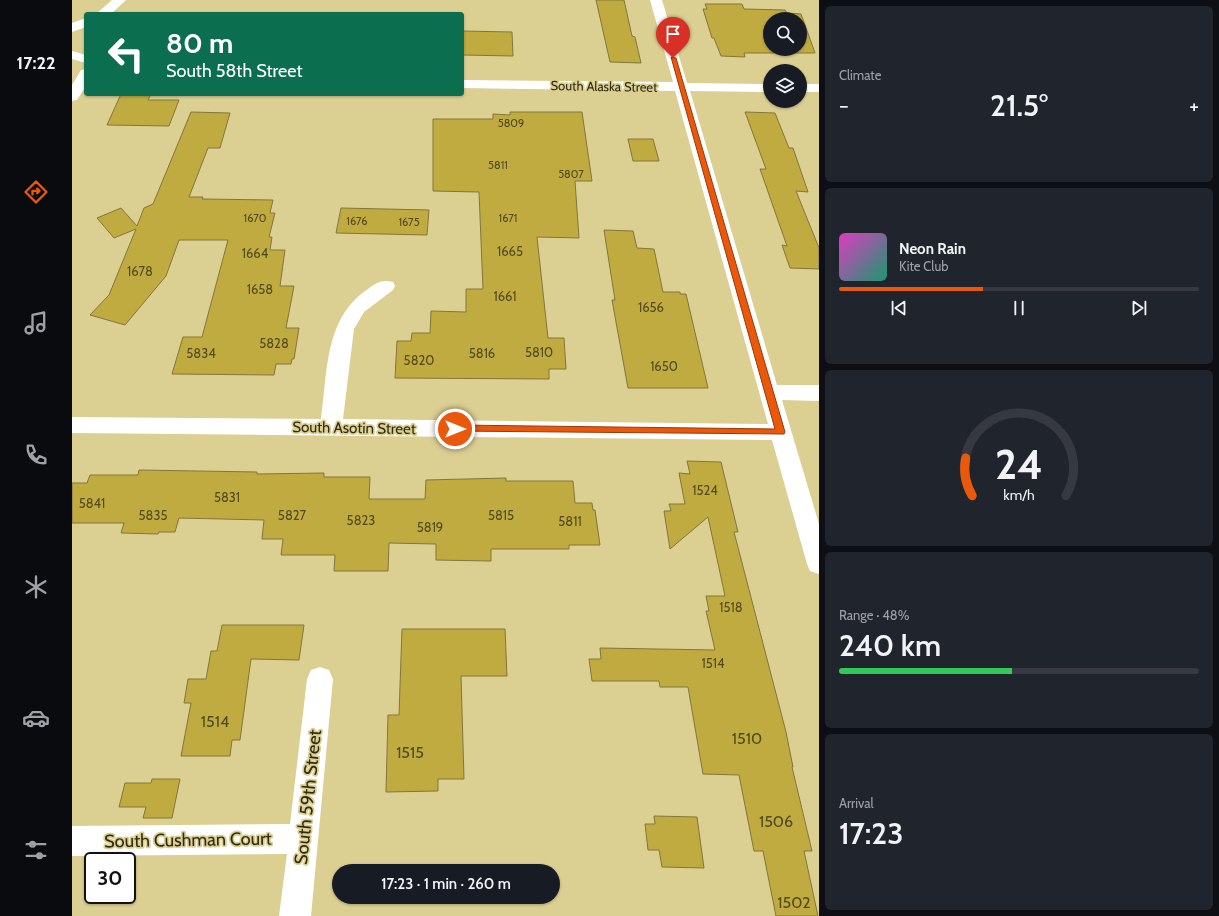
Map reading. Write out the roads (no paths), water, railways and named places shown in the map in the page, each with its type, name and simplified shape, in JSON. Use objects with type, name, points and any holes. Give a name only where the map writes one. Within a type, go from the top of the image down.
[{"type":"street","points":[[105,12],[120,0]]},
{"type":"street","points":[[656,0],[819,564]]},
{"type":"street","points":[[72,28],[84,23]]},
{"type":"street","points":[[72,54],[84,58]]},
{"type":"street","points":[[72,98],[84,77]]},
{"type":"street","name":"South Alaska Street","points":[[464,84],[763,88]]},
{"type":"street","points":[[807,88],[819,88]]},
{"type":"street","points":[[331,427],[342,338],[346,325],[360,303],[386,286]]},
{"type":"street","points":[[769,392],[819,393]]},
{"type":"street","name":"South Asotin Street","points":[[72,424],[781,432]]},
{"type":"street","name":"South 59th Street","points":[[295,916],[320,679]]},
{"type":"street","name":"South Cushman Court","points":[[72,841],[304,839]]}]
